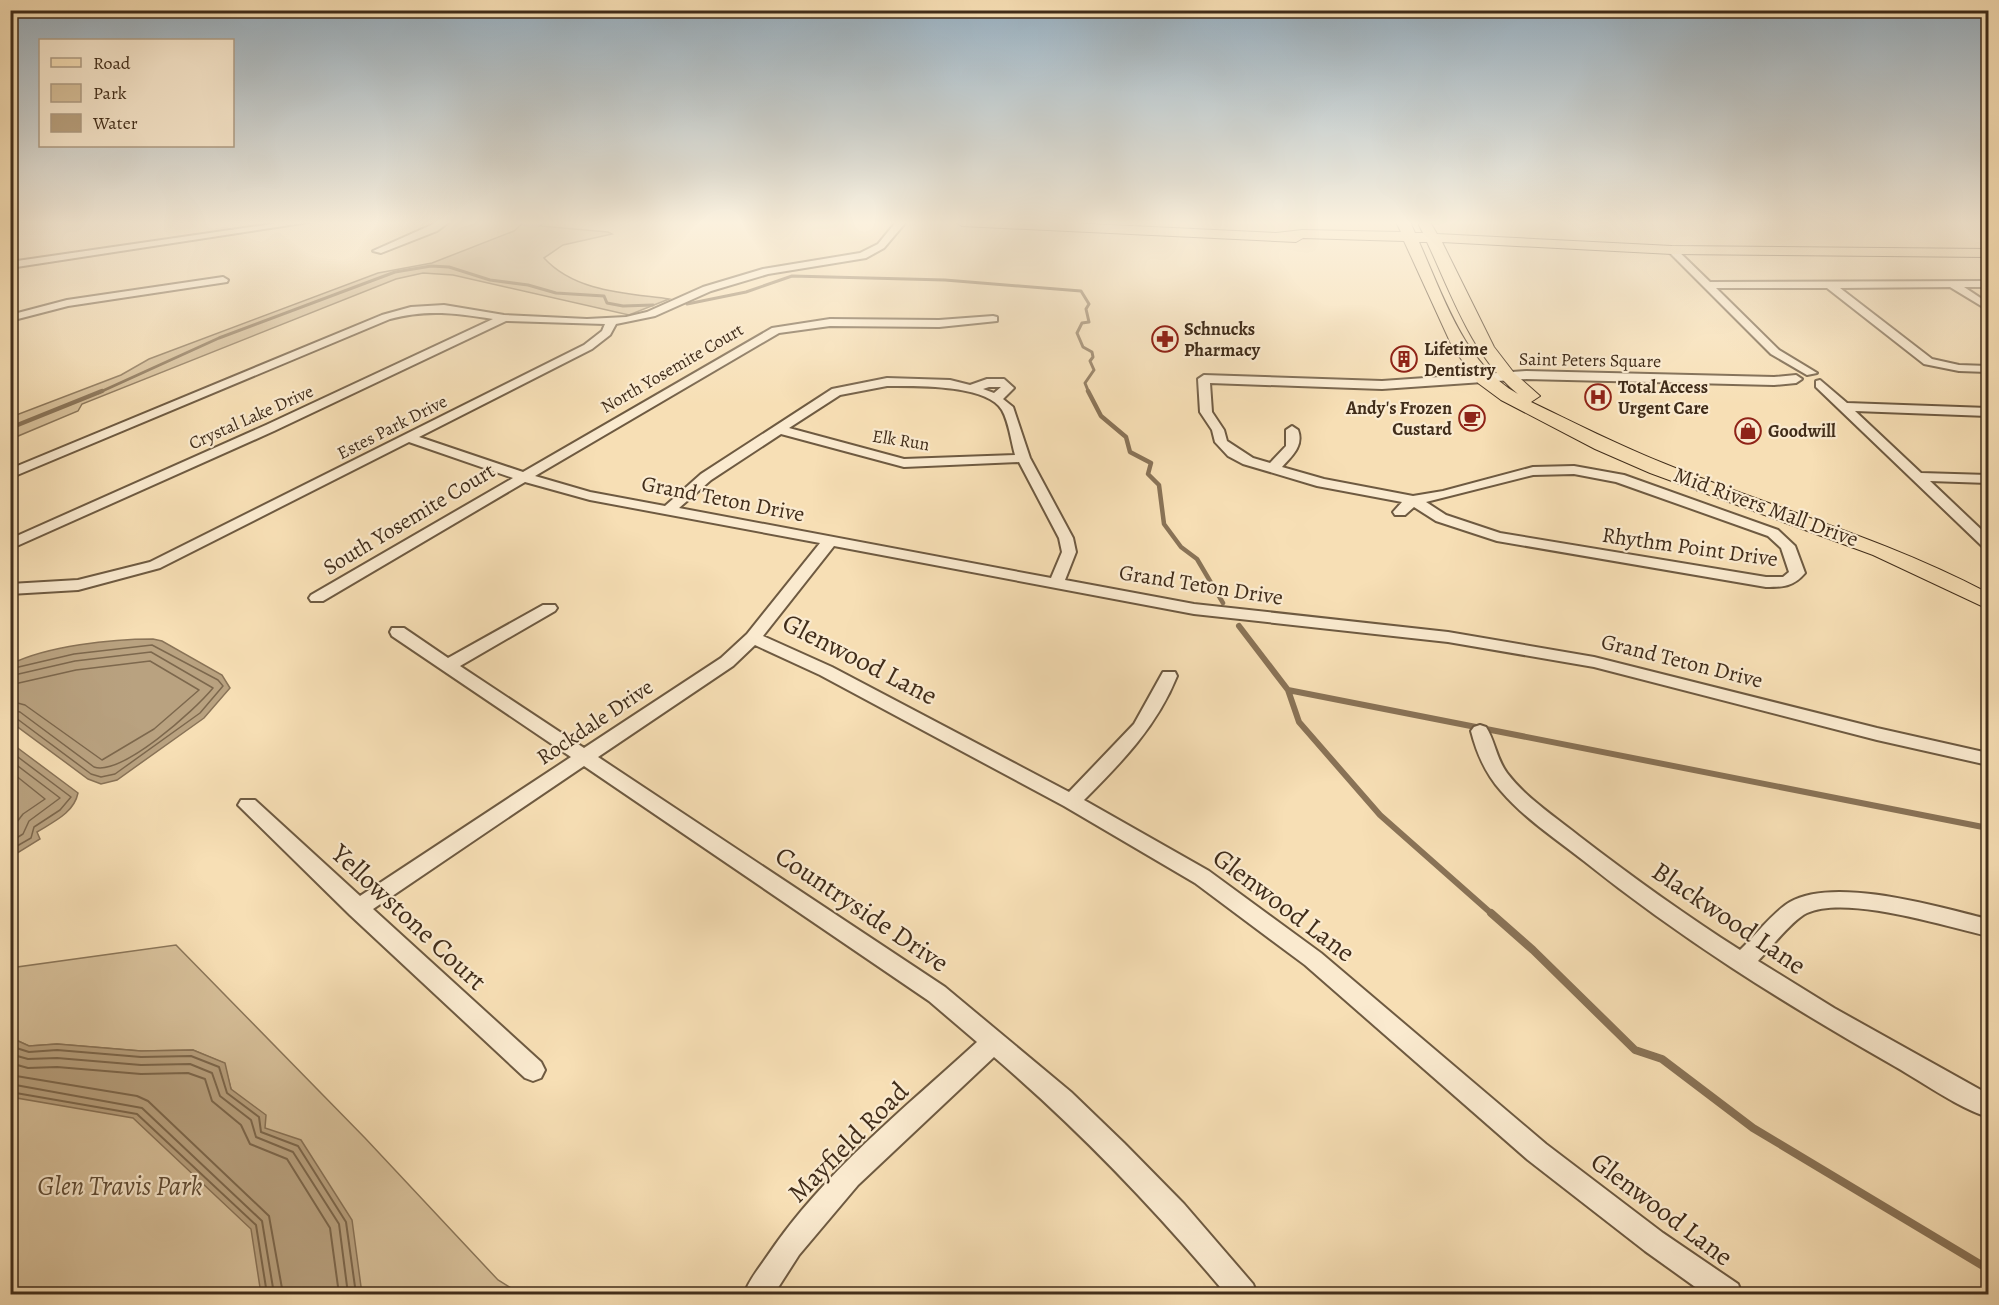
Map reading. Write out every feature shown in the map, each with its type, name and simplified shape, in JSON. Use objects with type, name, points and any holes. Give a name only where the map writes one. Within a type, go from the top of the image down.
[{"type":"main road","name":"Mid Rivers Mall Drive","points":[[1432,283],[1463,350],[1484,378],[1506,398],[1580,435],[1633,458],[1880,548],[1989,602]]},
{"type":"main road","name":"Mid Rivers Mall Drive","points":[[1454,283],[1486,348],[1508,377],[1530,396],[1543,415]]},
{"type":"street","points":[[10,318],[67,303],[203,283]]},
{"type":"street","points":[[10,474],[372,321],[411,310],[439,308],[470,310],[504,318],[612,321],[651,314],[698,292],[728,283]]},
{"type":"street","points":[[1829,284],[1928,362],[1959,368],[1989,369]]},
{"type":"street","points":[[1953,284],[1986,304]]},
{"type":"street","points":[[1707,285],[1989,284]]},
{"type":"street","points":[[1707,285],[1775,352],[1825,380],[1820,384]]},
{"type":"street","name":"Crystal Lake Drive","points":[[10,545],[270,428],[504,318]]},
{"type":"street","name":"North Yosemite Court","points":[[523,476],[776,330],[827,322],[956,324],[993,319]]},
{"type":"street","name":"Estes Park Drive","points":[[10,589],[78,585],[155,565],[588,347],[606,333],[612,321]]},
{"type":"street","points":[[1775,352],[1782,365],[1794,378],[1820,384],[1989,544]]},
{"type":"street","points":[[1794,378],[1797,372],[1811,373]]},
{"type":"street","name":"Saint Peters Square","points":[[1204,379],[1382,385],[1508,377],[1794,378]]},
{"type":"street","name":"Rhythm Point Drive","points":[[1204,379],[1205,410],[1218,430],[1221,442],[1253,468],[1272,469],[1322,483],[1413,500],[1438,496],[1533,471],[1564,469],[1600,473],[1773,533],[1788,546],[1797,573],[1787,582],[1767,582],[1511,540],[1441,518],[1413,500]]},
{"type":"street","points":[[668,510],[706,477],[836,392],[864,385],[926,383],[972,389],[996,398],[1007,407],[1023,458],[1066,538],[1070,552],[1056,585]]},
{"type":"street","points":[[1847,408],[1989,412]]},
{"type":"street","name":"Elk Run","points":[[777,429],[904,463],[952,463],[1023,458]]},
{"type":"street","points":[[1272,469],[1293,445],[1295,439],[1292,430]]},
{"type":"street","name":"Grand Teton Drive","points":[[410,438],[567,491],[1056,585],[1194,609],[1448,637],[1574,658],[1877,734],[1989,759]]},
{"type":"street","name":"South Yosemite Court","points":[[317,598],[523,476]]},
{"type":"street","points":[[1919,477],[1989,479]]},
{"type":"street","points":[[1401,512],[1413,500]]},
{"type":"street","name":"Rockdale Drive","points":[[357,909],[727,662],[753,638],[829,542]]},
{"type":"street","points":[[447,666],[549,608]]},
{"type":"street","name":"Countryside Drive","points":[[398,632],[937,994],[1115,1151],[1175,1213],[1243,1294]]},
{"type":"street","name":"Glenwood Lane","points":[[753,638],[826,671],[1071,801],[1202,877],[1313,959],[1537,1152],[1654,1242],[1728,1294]]},
{"type":"street","points":[[1071,801],[1145,725],[1161,699],[1169,676]]},
{"type":"street","name":"Blackwood Lane","points":[[1480,731],[1493,767],[1517,796],[1599,863],[1741,964],[1829,1018],[1989,1106]]},
{"type":"street","name":"Yellowstone Court","points":[[248,805],[357,909],[533,1070]]},
{"type":"street","points":[[1741,964],[1797,908],[1824,899],[1878,903],[1989,927]]},
{"type":"street","name":"Mayfield Road","points":[[758,1294],[790,1246],[849,1176],[994,1042]]},
{"type":"green space","points":[[352,283],[386,283],[82,404],[78,411],[11,439],[11,417],[121,375],[149,359]]},
{"type":"green space","points":[[488,283],[583,283],[602,289],[669,299],[629,315]]},
{"type":"green space","name":"Glen Travis Park","points":[[176,945],[365,1138],[498,1280],[521,1294],[11,1294],[11,1077],[231,1089],[224,1063],[193,1050],[141,1051],[57,1044],[29,1046],[16,1040],[11,1041],[10,968]]},
{"type":"water","points":[[118,640],[162,641],[222,675],[230,688],[204,718],[117,780],[101,784],[88,779],[11,722],[11,664],[42,652],[61,648]]},
{"type":"water","points":[[11,743],[78,793],[76,800],[67,811],[56,821],[37,832],[40,839],[11,857]]},
{"type":"water","points":[[16,1040],[29,1046],[57,1044],[141,1051],[193,1050],[225,1063],[231,1089],[266,1115],[265,1128],[301,1140],[352,1220],[362,1294],[261,1294],[251,1229],[133,1118],[11,1097],[11,1041]]},
{"type":"waterway","points":[[98,393],[219,338],[366,283]]},
{"type":"waterway","points":[[512,283],[556,293],[604,296],[607,303],[623,306],[653,305]]},
{"type":"waterway","points":[[687,304],[746,292],[772,283]]},
{"type":"waterway","points":[[981,283],[1081,291],[1089,304],[1086,309],[1089,322],[1082,323],[1077,333],[1083,347],[1092,352],[1093,357],[1090,361],[1094,370],[1085,383],[1089,393]]},
{"type":"waterway","points":[[10,428],[102,391]]},
{"type":"waterway","points":[[1089,393],[1101,416],[1126,437],[1130,452],[1151,463],[1148,474],[1159,485],[1164,524],[1181,547],[1197,559],[1223,603]]},
{"type":"waterway","points":[[1239,626],[1288,690]]},
{"type":"waterway","points":[[1288,690],[1988,828]]},
{"type":"waterway","points":[[1288,690],[1299,722],[1380,815],[1492,914]]},
{"type":"waterway","points":[[1491,913],[1533,950],[1635,1050],[1662,1059],[1753,1128],[1988,1269]]},
{"type":"place","name":"Schnucks Pharmacy","points":[[1165,339]]},
{"type":"place","name":"Lifetime Dentistry","points":[[1404,359]]},
{"type":"place","name":"Total Access Urgent Care","points":[[1598,397]]},
{"type":"place","name":"Andy's Frozen Custard","points":[[1472,418]]},
{"type":"place","name":"Goodwill","points":[[1748,431]]}]
